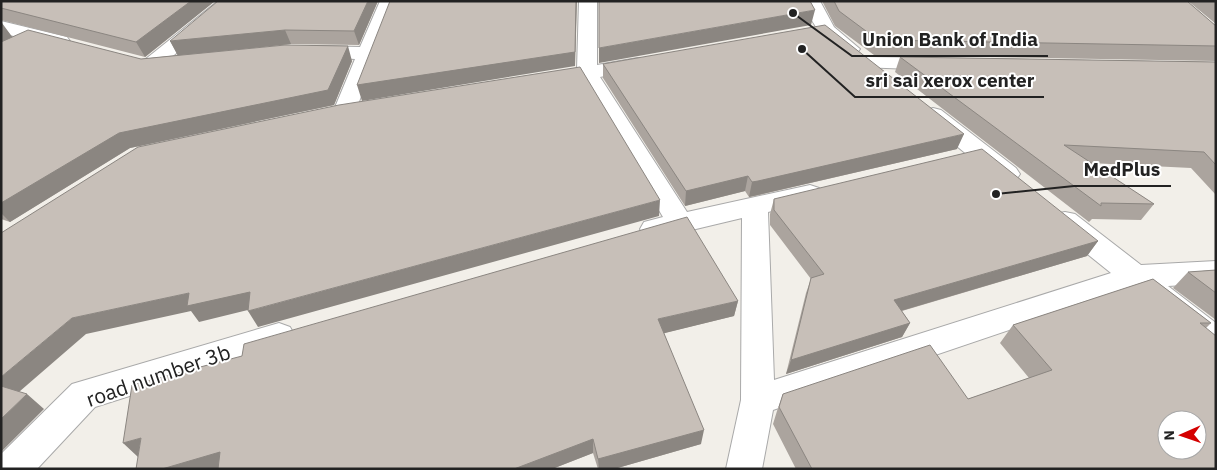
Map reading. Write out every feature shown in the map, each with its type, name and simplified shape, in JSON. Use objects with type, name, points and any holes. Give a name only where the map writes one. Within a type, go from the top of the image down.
[{"type":"street","points":[[187,62],[140,64],[230,1]]},
{"type":"street","points":[[344,113],[389,1]]},
{"type":"street","points":[[588,1],[587,73],[679,222]]},
{"type":"street","points":[[811,1],[817,32],[868,63],[1027,190]]},
{"type":"street","points":[[1,27],[75,45]]},
{"type":"street","points":[[8,50],[38,35]]},
{"type":"street","points":[[291,52],[369,53]]},
{"type":"street","points":[[529,83],[654,61]]},
{"type":"street","points":[[868,63],[957,64]]},
{"type":"street","points":[[953,160],[982,153]]},
{"type":"street","points":[[632,236],[679,222],[755,207],[830,189]]},
{"type":"street","points":[[738,467],[758,400],[755,207]]},
{"type":"street","points":[[1050,209],[1216,341]]},
{"type":"street","points":[[758,400],[1133,276],[1216,272]]},
{"type":"street","name":"road number 3b","points":[[12,469],[84,395],[309,327]]},
{"type":"building","points":[[1,1],[191,1],[136,42],[1,8]]},
{"type":"building","points":[[218,1],[368,1],[354,31],[285,30],[170,41]]},
{"type":"building","points":[[390,1],[576,1],[575,52],[357,85]]},
{"type":"building","points":[[599,1],[810,1],[815,10],[599,48]]},
{"type":"building","points":[[834,1],[1187,1],[1216,26],[1216,46],[878,40],[839,11]]},
{"type":"building","points":[[825,25],[964,134],[758,181],[752,182],[748,176],[686,191],[603,64]]},
{"type":"building","points":[[28,30],[141,59],[285,45],[348,46],[328,90],[119,133],[1,203],[1,42]]},
{"type":"building","points":[[900,57],[1216,62],[1216,165],[1204,152],[1064,145],[1154,204],[1101,203],[1101,206]]},
{"type":"building","points":[[580,67],[660,200],[248,311],[250,292],[187,306],[189,293],[72,318],[1,377],[1,233],[138,147],[339,105]]},
{"type":"building","points":[[982,149],[1098,241],[894,300],[910,323],[791,360],[811,278],[824,274],[774,210],[774,199]]},
{"type":"building","points":[[687,217],[738,301],[658,319],[704,430],[598,459],[593,439],[514,469],[218,469],[220,452],[162,469],[136,469],[141,438],[123,443],[132,385],[242,356],[244,344]]},
{"type":"building","points":[[1216,270],[1216,293],[1188,272]]},
{"type":"building","points":[[1153,279],[1211,323],[1200,323],[1216,336],[1216,469],[812,469],[779,407],[783,394],[930,345],[968,399],[1052,370],[1013,325]]},
{"type":"building","points":[[1,386],[27,394],[1,419]]},
{"type":"place","name":"Union Bank of India","points":[[793,13]]},
{"type":"place","name":"sri sai xerox center","points":[[802,49]]},
{"type":"place","name":"MedPlus","points":[[996,194]]}]
